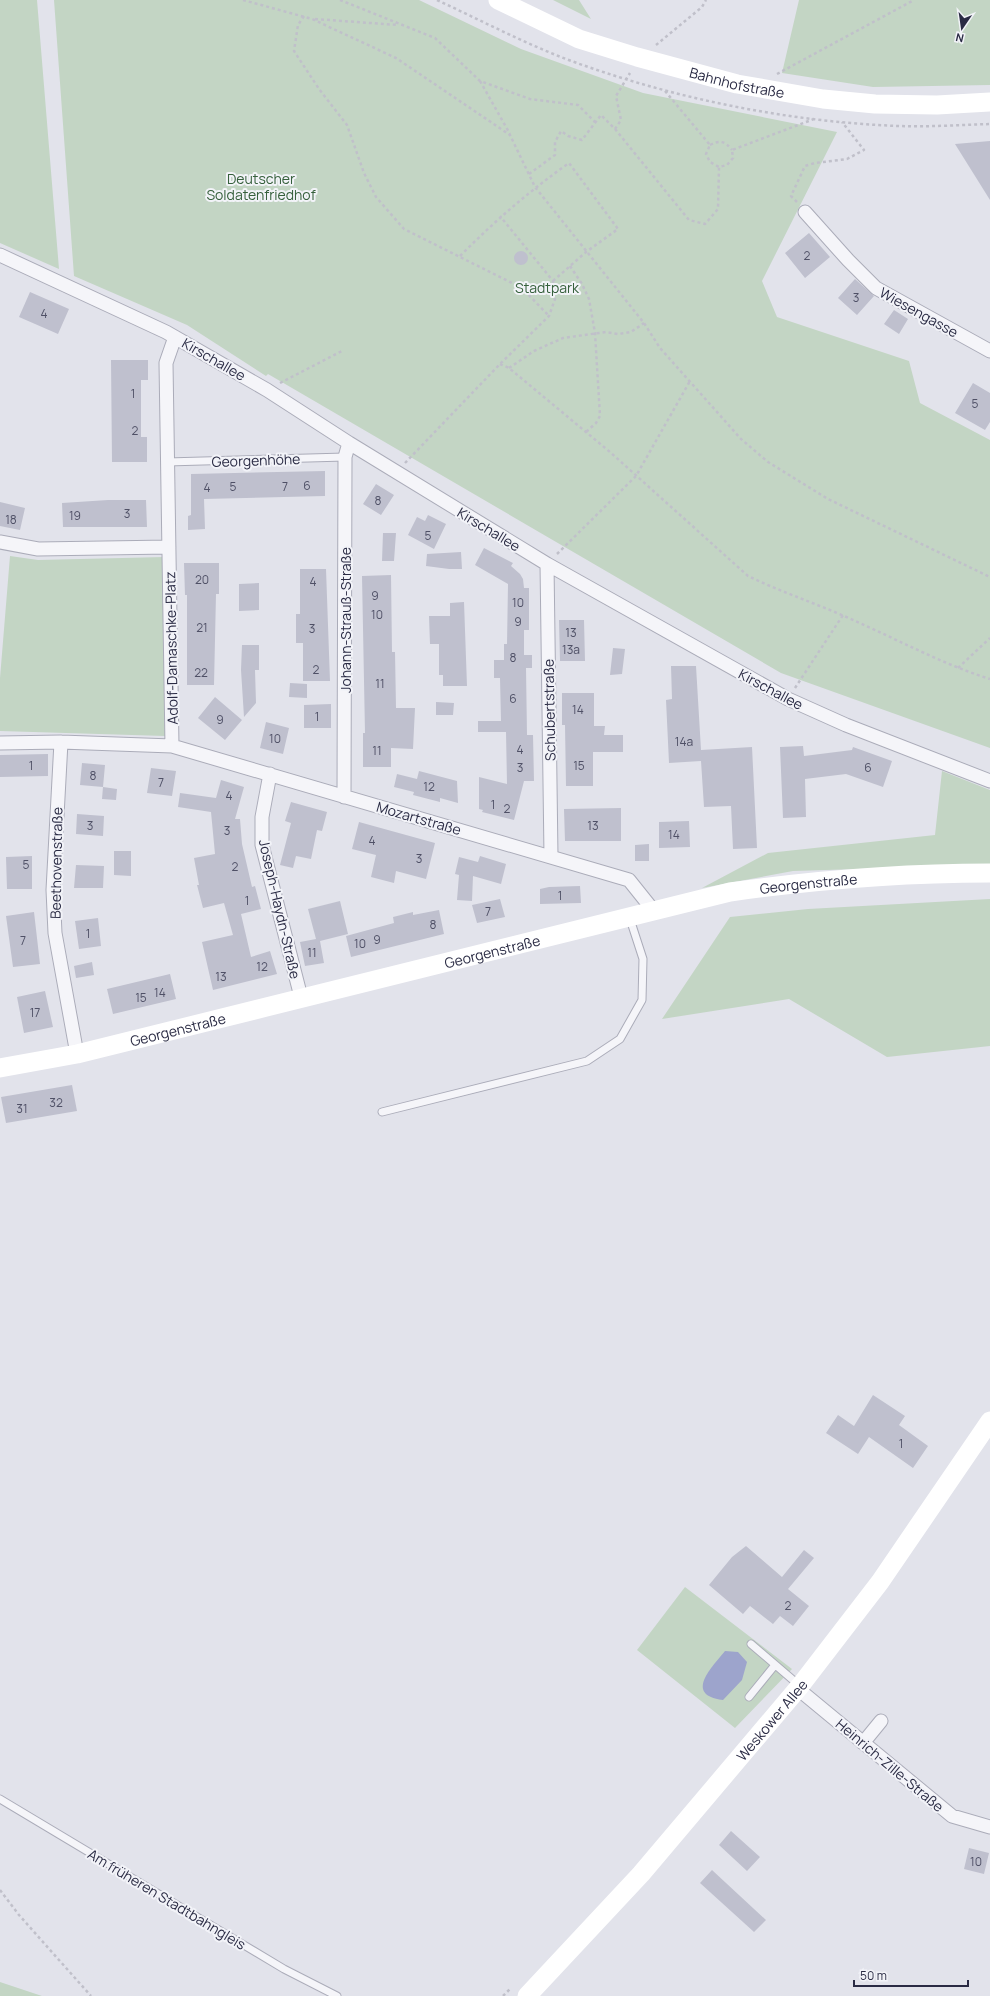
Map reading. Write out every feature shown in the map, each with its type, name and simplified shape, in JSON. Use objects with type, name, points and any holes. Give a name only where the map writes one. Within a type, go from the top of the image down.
[{"type":"main road","name":"Bahnhofstraße","points":[[498,0],[579,39],[637,57],[737,84],[823,99],[875,104],[937,105],[990,102]]},
{"type":"main road","name":"Georgenstraße","points":[[0,1068],[77,1054],[301,997],[730,892],[797,883],[958,873],[990,873]]},
{"type":"main road","name":"Weskower Allee","points":[[527,1996],[642,1874],[799,1687],[880,1582],[990,1421]]},
{"type":"street","name":"Wiesengasse","points":[[805,212],[848,260],[876,288],[990,351]]},
{"type":"street","name":"Kirschallee","points":[[0,255],[174,337],[267,390],[349,443],[547,564],[788,700],[846,726],[990,781]]},
{"type":"street","points":[[0,542],[38,549],[169,547],[166,363],[174,337]]},
{"type":"street","name":"Johann-Strauß-Straße","points":[[344,797],[345,457],[349,443]]},
{"type":"street","name":"Adolf-Damaschke-Platz","points":[[0,743],[61,742],[172,746],[169,547]]},
{"type":"street","name":"Schubertstraße","points":[[547,564],[551,856]]},
{"type":"street","name":"Beethovenstraße","points":[[61,742],[53,890],[55,933],[77,1054]]},
{"type":"street","name":"Mozartstraße","points":[[172,746],[629,880],[653,910]]},
{"type":"street","name":"Joseph-Haydn-Straße","points":[[270,774],[262,817],[262,845],[301,997]]},
{"type":"street","name":"Heinrich-Zille-Straße","points":[[799,1687],[863,1743],[952,1816],[990,1827]]},
{"type":"street","points":[[863,1743],[881,1721]]},
{"type":"lane","name":"Georgenhöhe","points":[[167,462],[345,457]]},
{"type":"lane","points":[[382,1112],[587,1060],[620,1039],[642,1000],[643,959],[629,916]]},
{"type":"lane","points":[[751,1644],[799,1687]]},
{"type":"lane","points":[[749,1697],[775,1665]]},
{"type":"lane","name":"Am früheren Stadtbahngleis","points":[[0,1799],[284,1969],[337,1996]]},
{"type":"path","points":[[243,0],[312,19],[396,58],[510,135]]},
{"type":"path","points":[[340,0],[435,38],[480,82],[510,135],[535,187],[644,323],[660,348],[741,439],[768,462],[828,499],[990,577]]},
{"type":"path","points":[[660,49],[653,47],[702,7],[706,0]]},
{"type":"path","points":[[781,77],[773,76],[914,0]]},
{"type":"path","points":[[304,16],[298,25],[294,51],[319,90],[346,125],[364,173],[376,197],[404,229],[522,288],[549,316]]},
{"type":"path","points":[[312,19],[401,25]]},
{"type":"path","points":[[615,129],[621,120],[616,96],[627,80]]},
{"type":"path","points":[[480,82],[530,99],[578,105],[596,122]]},
{"type":"path","points":[[665,91],[710,145]]},
{"type":"path","points":[[529,174],[555,155],[555,142],[561,131],[568,136],[582,140],[601,115],[615,129],[689,220],[705,224],[718,209],[719,167]]},
{"type":"path","points":[[732,150],[814,118]]},
{"type":"path","points":[[805,212],[791,196],[805,166],[815,162],[847,159],[864,150],[842,122]]},
{"type":"path","points":[[717,141],[726,143],[732,150],[733,158],[727,165],[719,167],[710,162],[706,154],[710,145],[717,141]]},
{"type":"path","points":[[460,256],[500,216],[535,187],[569,163],[618,229],[586,252],[553,281]]},
{"type":"path","points":[[397,472],[500,364],[549,316],[555,299],[553,281],[500,216]]},
{"type":"path","points":[[570,266],[582,284],[589,299],[595,333],[600,416],[596,423],[586,432]]},
{"type":"path","points":[[509,368],[534,351],[563,338],[606,332],[618,334],[631,332],[644,323]]},
{"type":"path","points":[[267,390],[342,351]]},
{"type":"path","points":[[500,364],[509,368],[586,432],[748,576],[771,587],[844,615],[958,669],[990,679]]},
{"type":"path","points":[[547,564],[636,476],[690,381]]},
{"type":"path","points":[[788,700],[844,615]]},
{"type":"path","points":[[958,669],[990,638]]},
{"type":"path","points":[[0,1890],[19,1915],[92,1996]]},
{"type":"green space","points":[[0,0],[37,0],[59,269],[0,243]]},
{"type":"green space","name":"Stadtpark","points":[[54,0],[419,0],[521,49],[643,93],[837,132],[762,281],[777,317],[909,361],[920,403],[990,440],[990,748],[781,673],[268,374],[266,376],[187,325],[74,276]]},
{"type":"green space","points":[[553,0],[579,0],[591,19]]},
{"type":"green space","points":[[799,0],[990,0],[990,85],[873,87],[782,73]]},
{"type":"green space","points":[[10,556],[38,560],[164,557],[165,736],[0,731],[0,678]]},
{"type":"green space","points":[[942,771],[990,790],[990,865],[793,871],[702,888],[768,853],[935,835]]},
{"type":"green space","points":[[990,899],[990,1046],[887,1057],[789,999],[662,1019],[730,917],[808,909]]},
{"type":"green space","points":[[685,1587],[792,1669],[735,1728],[637,1650]]},
{"type":"green space","points":[[0,1982],[42,1996],[0,1996]]},
{"type":"water","points":[[725,1651],[738,1652],[747,1662],[742,1680],[723,1700],[711,1697],[705,1692],[703,1686],[704,1679]]},
{"type":"building","points":[[990,141],[990,200],[955,144]]},
{"type":"building","points":[[809,233],[830,257],[805,278],[785,253]]},
{"type":"building","points":[[518,251],[524,251],[528,255],[528,261],[524,265],[518,265],[514,261],[514,255]]},
{"type":"building","points":[[855,279],[874,296],[857,315],[838,298]]},
{"type":"building","points":[[30,292],[69,309],[58,334],[19,317]]},
{"type":"building","points":[[894,310],[908,319],[899,334],[884,324]]},
{"type":"building","points":[[111,360],[148,360],[148,380],[141,380],[141,437],[147,437],[147,462],[112,462]]},
{"type":"building","points":[[973,383],[990,393],[990,422],[985,430],[955,413]]},
{"type":"building","points":[[325,471],[325,496],[204,499],[205,529],[188,530],[188,516],[191,515],[191,474]]},
{"type":"building","points":[[376,484],[394,495],[381,515],[363,504]]},
{"type":"building","points":[[108,500],[146,500],[147,527],[63,527],[62,503]]},
{"type":"building","points":[[0,502],[25,508],[20,530],[0,526]]},
{"type":"building","points":[[428,515],[446,524],[434,549],[408,535],[417,517],[425,521]]},
{"type":"building","points":[[383,533],[396,533],[394,561],[382,561]]},
{"type":"building","points":[[484,548],[513,563],[511,566],[523,579],[524,588],[529,588],[529,630],[524,630],[524,655],[532,655],[532,668],[526,668],[527,735],[533,735],[534,781],[524,781],[514,820],[482,812],[483,810],[479,809],[479,777],[507,784],[506,732],[478,732],[478,721],[501,721],[500,678],[494,678],[494,660],[504,660],[504,644],[507,644],[508,584],[475,565]]},
{"type":"building","points":[[461,552],[462,569],[426,566],[427,554]]},
{"type":"building","points":[[184,563],[219,563],[219,594],[216,594],[214,685],[187,685],[187,595],[185,595]]},
{"type":"building","points":[[300,569],[326,569],[330,681],[303,681],[303,643],[296,643],[296,614],[300,614]]},
{"type":"building","points":[[391,575],[392,652],[395,652],[396,708],[415,708],[413,749],[391,748],[391,767],[363,767],[363,733],[365,733],[362,576]]},
{"type":"building","points":[[259,583],[259,610],[239,611],[239,584]]},
{"type":"building","points":[[464,602],[467,686],[443,686],[443,675],[439,675],[439,644],[430,644],[429,616],[450,616],[450,603]]},
{"type":"building","points":[[559,620],[584,620],[585,661],[560,661]]},
{"type":"building","points":[[242,645],[259,645],[259,670],[255,670],[256,703],[244,717],[241,670]]},
{"type":"building","points":[[613,648],[625,649],[622,674],[610,675]]},
{"type":"building","points":[[671,666],[696,666],[701,750],[752,747],[757,848],[733,849],[731,806],[704,807],[701,761],[669,763],[666,700],[672,699]]},
{"type":"building","points":[[290,683],[307,684],[307,698],[289,697]]},
{"type":"building","points":[[562,693],[594,693],[594,726],[605,726],[604,735],[623,735],[623,752],[593,752],[593,786],[566,786],[565,725],[562,725]]},
{"type":"building","points":[[215,697],[242,720],[225,740],[198,718]]},
{"type":"building","points":[[436,702],[454,703],[453,715],[436,715]]},
{"type":"building","points":[[331,704],[331,728],[304,728],[304,705]]},
{"type":"building","points":[[266,722],[289,728],[283,754],[260,748]]},
{"type":"building","points":[[803,746],[804,756],[852,750],[853,747],[892,761],[883,787],[846,774],[805,779],[806,817],[783,818],[780,747]]},
{"type":"building","points":[[48,754],[48,776],[0,777],[0,755]]},
{"type":"building","points":[[82,763],[105,765],[103,787],[80,785]]},
{"type":"building","points":[[151,768],[176,771],[172,796],[147,793]]},
{"type":"building","points":[[419,771],[457,781],[458,803],[440,798],[440,802],[413,795],[414,792],[394,787],[397,774],[417,779]]},
{"type":"building","points":[[221,780],[244,787],[235,819],[240,819],[242,844],[252,887],[255,886],[261,909],[241,914],[251,957],[270,951],[277,974],[213,990],[202,942],[233,935],[224,903],[203,908],[197,885],[199,885],[194,858],[215,854],[211,812],[178,807],[180,793],[216,798]]},
{"type":"building","points":[[103,787],[117,789],[116,800],[102,799]]},
{"type":"building","points":[[291,802],[327,812],[322,831],[317,830],[311,859],[296,856],[293,868],[280,865],[291,823],[285,821]]},
{"type":"building","points":[[621,808],[621,841],[565,841],[564,809]]},
{"type":"building","points":[[77,814],[104,816],[103,836],[76,834]]},
{"type":"building","points":[[689,821],[690,847],[659,848],[659,822]]},
{"type":"building","points":[[359,822],[435,843],[426,879],[396,871],[394,883],[371,877],[376,855],[352,849]]},
{"type":"building","points":[[649,844],[649,861],[635,861],[635,845]]},
{"type":"building","points":[[114,851],[131,851],[131,876],[114,875]]},
{"type":"building","points":[[32,856],[32,889],[7,889],[6,857]]},
{"type":"building","points":[[480,856],[506,864],[501,884],[473,876],[472,901],[457,900],[459,875],[455,874],[459,857],[478,862]]},
{"type":"building","points":[[76,865],[104,866],[103,888],[74,888]]},
{"type":"building","points":[[580,886],[581,903],[540,904],[540,889],[549,887]]},
{"type":"building","points":[[500,899],[505,917],[477,923],[472,905]]},
{"type":"building","points":[[340,901],[348,934],[320,941],[324,963],[305,966],[300,942],[316,939],[308,909]]},
{"type":"building","points":[[439,910],[444,934],[351,957],[346,936],[394,923],[393,917],[413,912],[413,915]]},
{"type":"building","points":[[34,912],[40,964],[13,967],[6,916]]},
{"type":"building","points":[[98,918],[101,946],[79,949],[75,921]]},
{"type":"building","points":[[92,962],[94,975],[76,978],[74,966]]},
{"type":"building","points":[[170,974],[176,999],[113,1014],[107,989]]},
{"type":"building","points":[[45,991],[53,1027],[24,1033],[17,997]]},
{"type":"building","points":[[72,1085],[77,1111],[6,1123],[1,1097]]},
{"type":"building","points":[[873,1395],[905,1416],[899,1425],[928,1446],[913,1468],[869,1437],[858,1454],[826,1433],[838,1415],[854,1426]]},
{"type":"building","points":[[746,1546],[782,1577],[804,1550],[814,1558],[788,1589],[809,1606],[793,1626],[780,1616],[773,1624],[750,1606],[743,1614],[709,1585],[732,1557]]},
{"type":"building","points":[[731,1831],[760,1857],[747,1871],[719,1845]]},
{"type":"building","points":[[969,1848],[989,1853],[984,1874],[964,1869]]},
{"type":"building","points":[[712,1870],[766,1920],[754,1932],[700,1883]]},
{"type":"park label","name":"Deutscher Soldatenfriedhof","points":[[261,186]]}]
